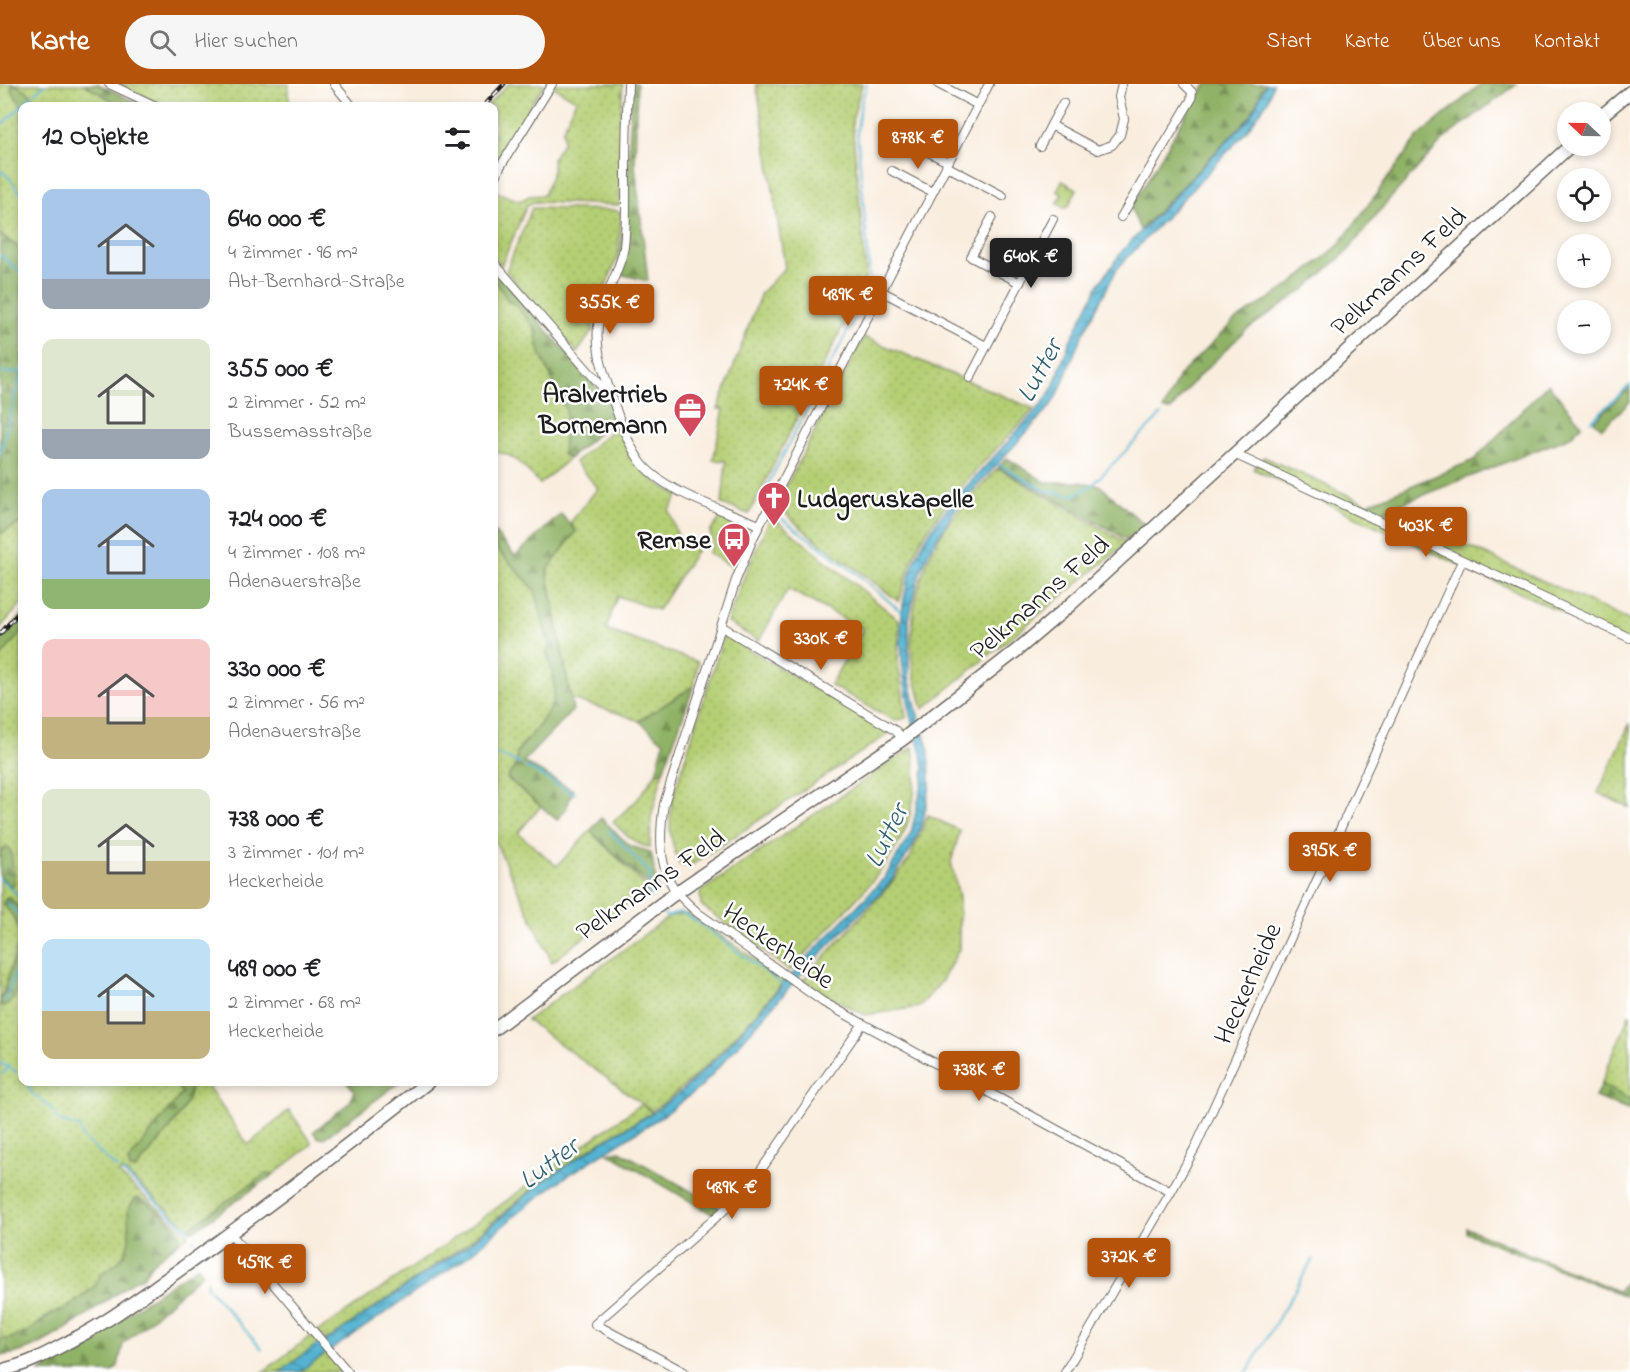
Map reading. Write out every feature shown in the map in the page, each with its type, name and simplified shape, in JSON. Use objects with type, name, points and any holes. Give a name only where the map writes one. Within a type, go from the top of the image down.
[{"type":"main road","points":[[1611,108],[1630,92]]},
{"type":"main road","name":"Pelkmanns Feld","points":[[498,1026],[677,892],[906,736],[1070,605],[1559,156]]},
{"type":"main road","points":[[4,1369],[43,1357],[89,1332],[230,1233],[423,1086]]},
{"type":"main road","points":[[24,1372],[58,1355],[89,1332]]},
{"type":"street","points":[[109,84],[147,102]]},
{"type":"street","points":[[334,84],[349,102]]},
{"type":"street","points":[[498,172],[552,84]]},
{"type":"street","points":[[628,84],[626,229],[622,257],[599,318],[596,339],[602,368],[633,450],[641,463],[653,475],[681,492],[759,525]]},
{"type":"street","points":[[938,84],[978,105]]},
{"type":"street","points":[[677,892],[670,882],[662,849],[661,822],[664,804],[741,567],[759,525],[989,84]]},
{"type":"street","points":[[1051,125],[1098,150],[1112,145],[1120,135],[1124,119],[1119,97],[1122,84]]},
{"type":"street","points":[[1121,218],[1191,100],[1192,92],[1184,84]]},
{"type":"street","points":[[1040,146],[1063,103]]},
{"type":"street","points":[[892,134],[1003,196]]},
{"type":"street","points":[[892,171],[932,192]]},
{"type":"street","points":[[992,217],[971,257],[1020,283]]},
{"type":"street","points":[[970,378],[1053,219]]},
{"type":"street","points":[[498,269],[613,399]]},
{"type":"street","points":[[881,291],[986,346]]},
{"type":"street","points":[[1234,454],[1630,638]]},
{"type":"street","name":"Heckerheide","points":[[1065,1372],[1196,1146],[1462,561]]},
{"type":"street","points":[[721,626],[906,736]]},
{"type":"street","name":"Heckerheide","points":[[677,892],[698,913],[801,988],[862,1025],[1171,1192]]},
{"type":"street","points":[[684,1372],[594,1324],[747,1190],[862,1025]]},
{"type":"street","points":[[230,1233],[348,1372]]},
{"type":"green space","points":[[0,84],[98,84],[135,102],[18,102],[18,608],[0,628]]},
{"type":"green space","points":[[13,84],[26,90],[38,102],[19,102],[11,89]]},
{"type":"green space","points":[[84,84],[98,84],[135,102],[114,102]]},
{"type":"green space","points":[[116,84],[289,84],[290,102],[155,102]]},
{"type":"green space","points":[[508,84],[545,84],[528,109],[498,167],[498,102],[491,102]]},
{"type":"green space","points":[[556,84],[623,84],[620,122],[620,205],[534,202],[527,205],[501,266],[498,262],[498,193],[520,201],[529,196],[544,195],[553,170],[552,159],[563,142],[563,129],[576,100],[554,87]]},
{"type":"green space","points":[[631,84],[637,84],[635,165],[648,281],[619,274],[629,155]]},
{"type":"green space","points":[[756,84],[862,84],[852,121],[866,273],[864,284],[749,514],[722,504],[726,461],[713,460],[724,409],[718,409],[761,293],[785,268]]},
{"type":"green space","points":[[1207,84],[1265,84],[1251,115],[1140,230],[1131,208],[1194,101]]},
{"type":"green space","points":[[1481,84],[1517,84],[1445,138],[1386,203],[1349,250],[1305,289],[1245,331],[1192,383],[1171,410],[1163,410],[1179,376],[1234,321],[1289,286],[1338,246],[1418,137]]},
{"type":"green space","points":[[1062,181],[1077,189],[1068,207],[1064,208],[1057,204],[1062,194],[1057,191]]},
{"type":"green space","points":[[532,208],[615,210],[621,213],[618,256],[593,317],[593,330],[577,353],[506,271]]},
{"type":"green space","points":[[0,234],[18,247],[18,524],[0,534]]},
{"type":"green space","points":[[498,274],[607,400],[613,420],[540,484],[514,458],[498,453]]},
{"type":"green space","points":[[498,274],[607,400],[615,415],[613,420],[569,458],[563,455],[566,410],[540,353],[534,327],[516,305],[508,301],[498,285]]},
{"type":"green space","points":[[864,337],[1034,409],[949,501],[925,534],[916,550],[899,602],[804,531],[777,504]]},
{"type":"green space","points":[[1548,384],[1582,425],[1570,437],[1383,511],[1367,504],[1474,460]]},
{"type":"green space","points":[[1630,387],[1630,402],[1602,428],[1594,421]]},
{"type":"green space","points":[[617,426],[639,466],[657,483],[679,495],[669,510],[678,537],[698,548],[658,610],[617,596],[606,630],[698,662],[694,686],[639,721],[571,699],[547,570],[576,531],[570,523],[598,488],[575,462]]},
{"type":"green space","points":[[1264,457],[1383,511],[1392,511],[1630,621],[1630,644],[1253,469]]},
{"type":"green space","points":[[1007,458],[1045,482],[1079,482],[1099,485],[1145,525],[1128,540],[999,467]]},
{"type":"green space","points":[[998,468],[1127,543],[923,709],[913,668],[911,638],[914,608],[921,578],[945,528]]},
{"type":"green space","points":[[724,513],[741,520],[748,526],[733,567],[708,553],[713,544],[710,532]]},
{"type":"green space","points":[[561,514],[576,531],[547,571],[573,710],[523,762],[573,790],[566,809],[557,820],[507,778],[516,765],[517,752],[540,724],[552,705],[554,695],[551,665],[547,653],[549,646],[535,590],[498,550],[498,537],[515,556]]},
{"type":"green space","points":[[771,516],[899,620],[898,662],[906,718],[895,721],[830,685],[863,629],[788,589],[759,641],[727,622]]},
{"type":"green space","points":[[498,537],[515,556],[535,570],[569,709],[507,778],[541,806],[518,833],[557,866],[590,831],[648,888],[552,962],[498,847]]},
{"type":"green space","points":[[18,620],[18,1086],[178,1086],[182,1093],[128,1162],[134,1170],[178,1115],[191,1086],[208,1086],[248,1145],[289,1110],[312,1143],[273,1175],[266,1174],[189,1228],[122,1170],[119,1174],[189,1235],[153,1262],[143,1277],[136,1279],[72,1325],[35,1346],[0,1355],[0,641]]},
{"type":"green space","points":[[18,620],[18,636],[0,658],[0,641]]},
{"type":"green space","points":[[724,635],[890,733],[690,866],[680,865],[670,831],[673,797]]},
{"type":"green space","points":[[694,686],[663,771],[656,773],[664,742],[639,721]]},
{"type":"green space","points":[[1630,723],[1630,808],[1598,793]]},
{"type":"green space","points":[[913,747],[914,797],[902,837],[891,856],[863,891],[790,971],[701,905],[700,892]]},
{"type":"green space","points":[[663,771],[651,818],[650,847],[644,846],[634,841],[613,822],[638,799],[656,773]]},
{"type":"green space","points":[[928,815],[960,831],[951,862],[959,897],[959,949],[941,982],[919,1007],[865,1015],[803,980],[890,885],[910,858]]},
{"type":"green space","points":[[601,818],[630,846],[651,852],[657,884],[656,891],[640,901],[632,903],[651,887],[590,831]]},
{"type":"green space","points":[[7,847],[11,851],[14,884],[12,887],[0,876],[0,852]]},
{"type":"green space","points":[[6,897],[9,897],[18,907],[18,928],[10,913],[3,904]]},
{"type":"green space","points":[[688,913],[785,980],[739,1033],[706,1066],[652,1111],[527,1020],[670,916]]},
{"type":"green space","points":[[18,944],[18,989],[12,1000],[4,1007],[0,1003]]},
{"type":"green space","points":[[1630,1013],[1630,1100],[1601,1084]]},
{"type":"green space","points":[[1601,1084],[1630,1100],[1630,1111],[1595,1097]]},
{"type":"green space","points":[[178,1086],[191,1086],[186,1104],[171,1127],[136,1169],[130,1169],[128,1162],[182,1093]]},
{"type":"green space","points":[[350,1086],[395,1086],[324,1138],[319,1138],[313,1132],[350,1102],[354,1090]]},
{"type":"green space","points":[[641,1104],[652,1113],[602,1141],[539,1183],[469,1242],[327,1340],[317,1332],[435,1252]]},
{"type":"green space","points":[[620,1151],[719,1207],[712,1214],[608,1153]]},
{"type":"green space","points":[[266,1174],[273,1175],[193,1231],[189,1228]]},
{"type":"green space","points":[[136,1198],[141,1199],[173,1225],[180,1235],[178,1242],[149,1266],[143,1277],[136,1279],[70,1326],[32,1347],[0,1355],[0,1339],[8,1339],[25,1333],[50,1315],[70,1306],[95,1286],[101,1274],[117,1263],[125,1253],[129,1240],[128,1209]]},
{"type":"green space","points":[[1467,1228],[1618,1291],[1630,1277],[1630,1298],[1467,1233]]},
{"type":"green space","points":[[198,1266],[203,1273],[123,1344],[118,1366],[112,1372],[40,1372]]},
{"type":"green space","points":[[312,1335],[319,1343],[280,1372],[263,1372]]},
{"type":"green space","points":[[327,1352],[344,1372],[299,1372]]},
{"type":"water","points":[[1266,84],[1273,84],[1268,101],[1246,132],[1117,269],[1079,342],[1059,392],[1050,407],[955,510],[931,547],[919,575],[909,619],[909,676],[929,750],[930,786],[923,821],[913,846],[889,884],[808,967],[701,1087],[664,1115],[564,1178],[520,1211],[470,1255],[299,1372],[280,1372],[319,1343],[327,1340],[469,1244],[540,1184],[603,1141],[654,1112],[683,1090],[720,1055],[803,962],[885,877],[911,833],[923,780],[924,765],[904,679],[901,650],[901,622],[905,593],[913,565],[926,538],[955,499],[1043,403],[1053,387],[1070,341],[1099,284],[1123,250],[1251,116]]},
{"type":"waterway","points":[[36,92],[45,84]]},
{"type":"waterway","points":[[770,501],[766,493],[767,486],[858,311],[870,277],[857,131],[861,103],[867,84]]},
{"type":"waterway","points":[[26,102],[33,95]]},
{"type":"waterway","points":[[4,123],[18,109]]},
{"type":"waterway","points":[[0,171],[8,176],[18,191]]},
{"type":"waterway","points":[[0,255],[18,270]]},
{"type":"waterway","points":[[0,370],[5,373],[18,372]]},
{"type":"waterway","points":[[0,454],[18,384]]},
{"type":"waterway","points":[[1591,421],[1630,385]]},
{"type":"waterway","points":[[997,464],[1044,490],[1072,496],[1092,485],[1161,415]]},
{"type":"waterway","points":[[772,506],[781,518],[862,578],[904,614]]},
{"type":"waterway","points":[[498,755],[521,764]]},
{"type":"waterway","points":[[526,767],[575,794]]},
{"type":"waterway","points":[[609,830],[650,873],[651,896]]},
{"type":"waterway","points":[[0,878],[18,895]]},
{"type":"waterway","points":[[7,902],[18,914]]},
{"type":"waterway","points":[[664,914],[667,917],[680,912],[695,920],[783,985]]},
{"type":"waterway","points":[[5,1001],[18,964]]},
{"type":"waterway","points":[[0,1063],[17,1072]]},
{"type":"waterway","points":[[3,1074],[9,1067]]},
{"type":"waterway","points":[[29,1086],[31,1092],[50,1108],[59,1121],[79,1127],[83,1138],[117,1168]]},
{"type":"waterway","points":[[122,1172],[190,1232]]},
{"type":"waterway","points":[[1247,1372],[1313,1259]]},
{"type":"waterway","points":[[207,1281],[207,1287],[262,1349]]},
{"type":"railway","points":[[488,102],[504,84]]},
{"type":"railway","points":[[0,634],[18,614]]},
{"type":"place","name":"Aralvertrieb Bornemann","points":[[690,438]]},
{"type":"place","name":"Ludgeruskapelle","points":[[774,527]]},
{"type":"place","name":"Remse","points":[[734,568]]},
{"type":"water label","name":"Lutter","points":[[1038,370]]},
{"type":"water label","name":"Lutter","points":[[885,835]]},
{"type":"water label","name":"Lutter","points":[[548,1162]]}]
